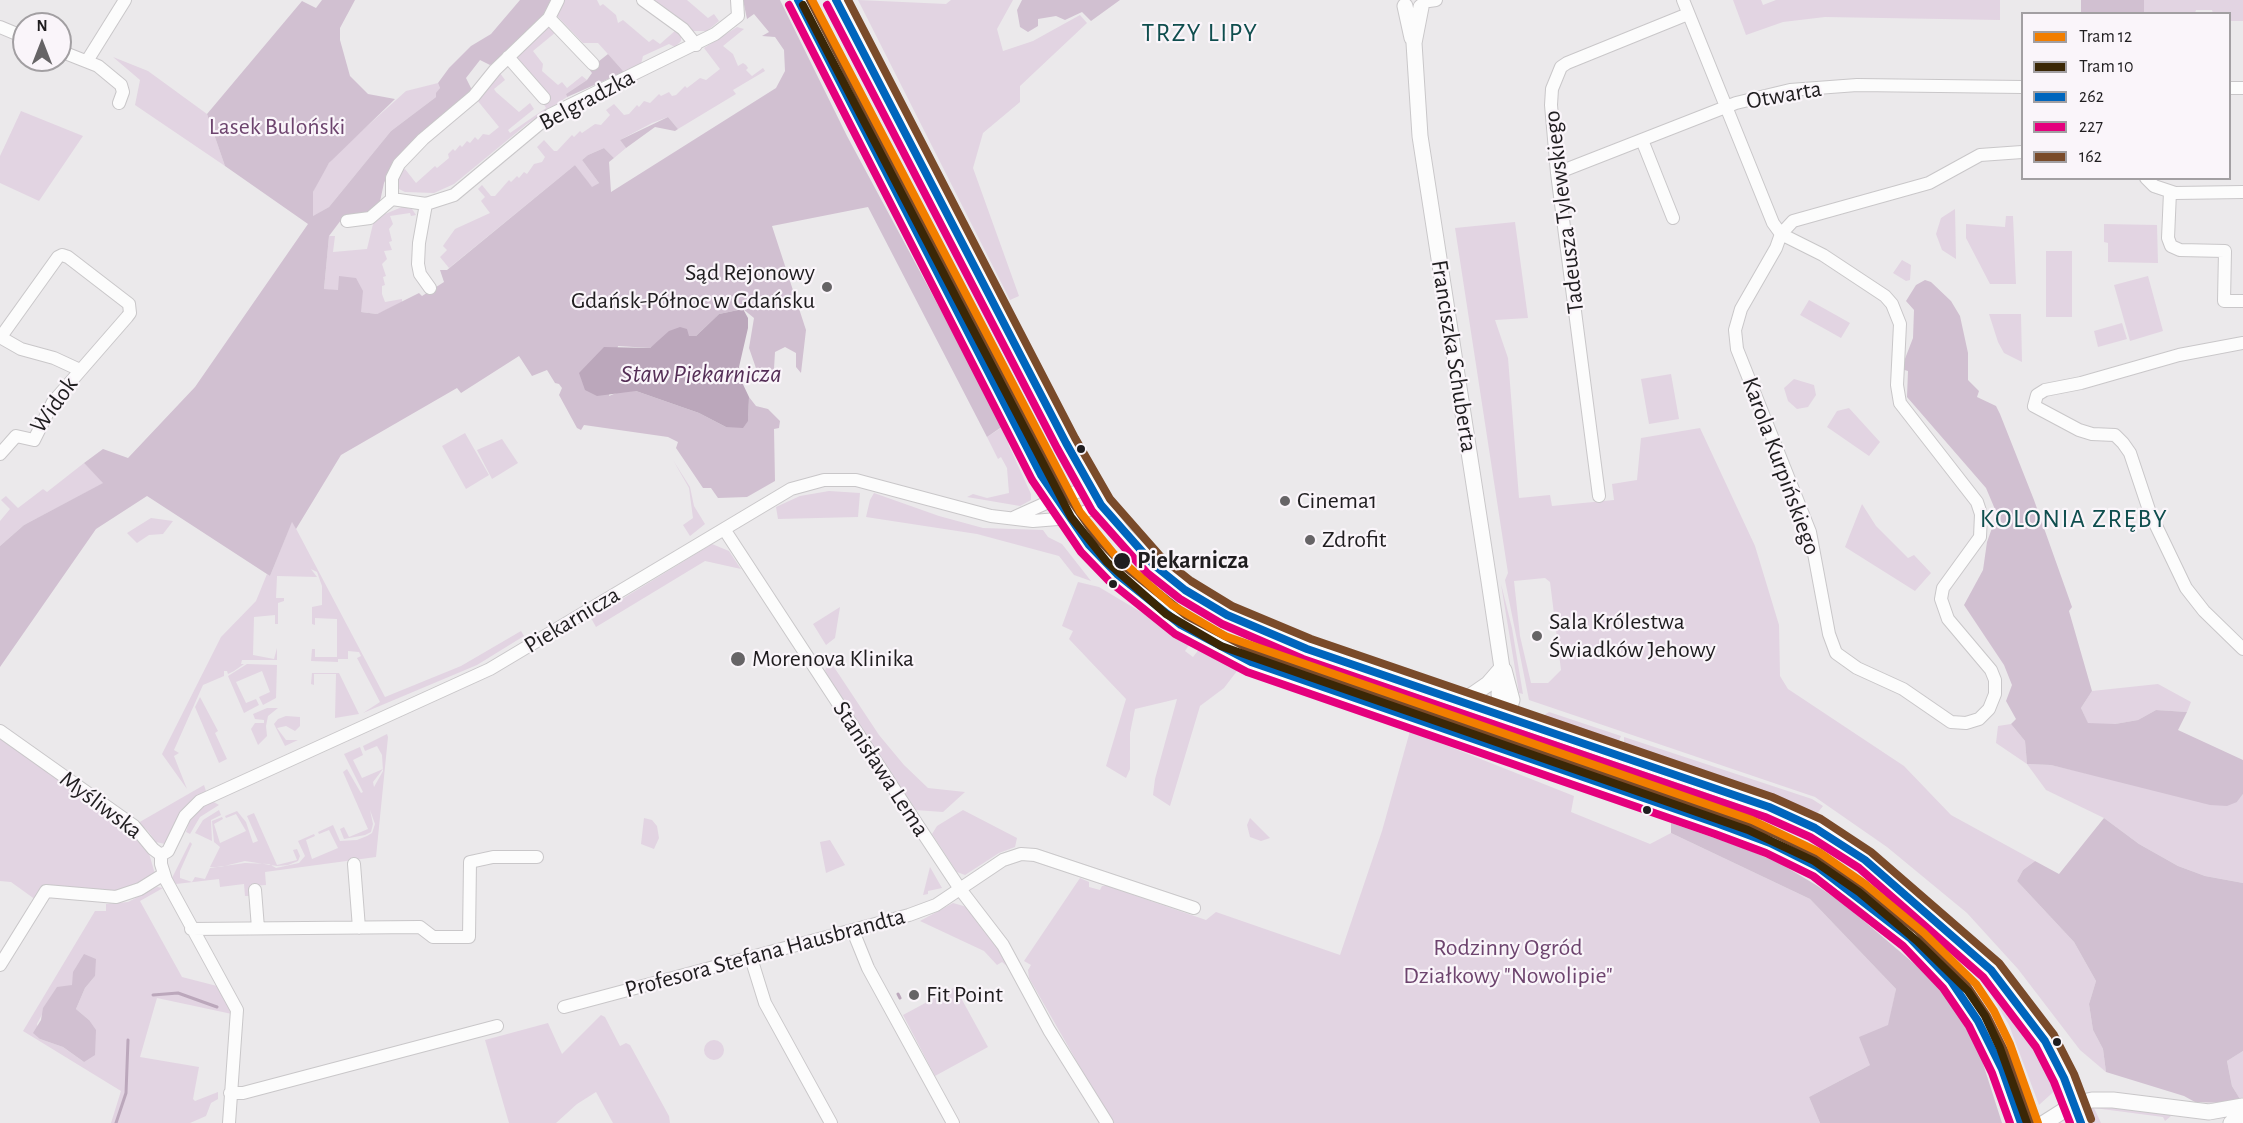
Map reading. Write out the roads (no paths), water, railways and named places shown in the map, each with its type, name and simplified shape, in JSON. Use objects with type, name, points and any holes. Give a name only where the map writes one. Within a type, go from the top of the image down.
[{"type":"main road","points":[[798,0],[1011,415],[1056,498],[1100,558],[1136,591],[1181,625],[1217,646],[1262,666],[1770,843],[1839,881],[1910,938],[1951,981],[1983,1029],[2002,1069],[2021,1123]]},
{"type":"main road","points":[[836,0],[1042,398],[1101,505],[1124,534],[1154,565],[1185,590],[1227,615],[1307,650],[1769,807],[1815,828],[1859,855],[1991,970],[2045,1041],[2081,1123]]},
{"type":"main road","points":[[1401,3],[1429,2]]},
{"type":"main road","name":"Franciszka Schuberta","points":[[1414,43],[1429,2]]},
{"type":"main road","name":"Franciszka Schuberta","points":[[1401,3],[1414,43],[1420,136],[1502,668],[1499,694],[1506,718]]},
{"type":"main road","points":[[1462,702],[1488,684],[1502,668]]},
{"type":"main road","points":[[1497,746],[1506,718]]},
{"type":"main road","points":[[2044,1123],[2074,1104],[2103,1099],[2210,1113],[2243,1106]]},
{"type":"main road","points":[[2231,1123],[2243,1115]]},
{"type":"street","points":[[87,61],[124,0]]},
{"type":"street","points":[[346,221],[370,218],[392,199],[392,178],[399,164],[423,139],[474,96],[508,57],[549,18],[558,0]]},
{"type":"street","points":[[643,0],[683,29],[696,45]]},
{"type":"street","name":"Belgradzka","points":[[392,199],[426,204],[454,195],[550,115],[696,45],[738,16],[737,0]]},
{"type":"street","points":[[1441,0],[1446,0]]},
{"type":"street","points":[[1683,0],[1768,213],[1781,234],[1793,221],[1929,183],[1986,153],[2021,152]]},
{"type":"street","name":"Tadeusza Tylewskiego","points":[[1599,496],[1557,173],[1551,105],[1554,81],[1561,67],[1688,14]]},
{"type":"street","name":"Belgradzka","points":[[549,18],[593,64]]},
{"type":"street","points":[[72,55],[98,66],[121,85],[123,92],[120,103]]},
{"type":"street","name":"Belgradzka","points":[[508,57],[544,98]]},
{"type":"street","name":"Otwarta","points":[[1557,173],[1725,107],[1790,90],[1846,86],[2021,87]]},
{"type":"street","points":[[1641,140],[1673,218]]},
{"type":"street","points":[[2148,180],[2154,186],[2170,192],[2243,192]]},
{"type":"street","points":[[2170,192],[2168,238],[2171,246],[2180,250],[2225,251],[2224,301],[2243,301]]},
{"type":"street","points":[[426,204],[418,264],[420,274],[430,288]]},
{"type":"street","name":"Karola Kurpińskiego","points":[[1781,234],[1823,255],[1885,296],[1892,304],[1900,324],[1897,385],[1900,403],[1977,502],[1981,513],[1980,537],[1943,588],[1941,599],[1948,619],[1991,670],[1995,680],[1992,704],[1979,719],[1966,723],[1952,722],[1903,689],[1848,662],[1833,646],[1808,524],[1735,338],[1741,309],[1776,249],[1781,234]]},
{"type":"street","name":"Widok","points":[[0,454],[16,436],[34,440],[53,402],[127,317],[130,308],[125,299],[65,255],[58,257],[0,337],[21,349],[54,358],[80,370]]},
{"type":"street","points":[[2243,343],[2179,355],[2081,383],[2044,390],[2037,395],[2034,406],[2079,430],[2092,434],[2115,435],[2123,443],[2130,453],[2150,513],[2186,588],[2204,611],[2243,649]]},
{"type":"street","name":"Piekarnicza","points":[[161,855],[168,851],[185,816],[200,801],[490,669],[791,489],[815,481],[839,479],[870,483],[958,508],[1011,519],[1048,521],[1070,518],[1101,505]]},
{"type":"street","points":[[1011,519],[1076,490],[1092,489]]},
{"type":"street","name":"Stanisława Lema","points":[[724,529],[960,889],[1004,945],[1049,1030],[1107,1123]]},
{"type":"street","name":"Myśliwska","points":[[0,731],[134,826],[161,855],[164,874],[191,929],[237,1010],[229,1123]]},
{"type":"street","points":[[960,889],[1003,860],[1027,854],[1194,908]]},
{"type":"street","points":[[191,929],[420,927],[433,937],[469,937],[470,862],[493,857],[537,857]]},
{"type":"street","points":[[354,864],[359,928]]},
{"type":"street","points":[[0,965],[46,891],[116,897],[140,889],[164,874]]},
{"type":"street","name":"Profesora Stefana Hausbrandta","points":[[564,1006],[925,910],[960,889]]},
{"type":"street","points":[[255,890],[258,928]]},
{"type":"street","points":[[853,931],[868,968],[953,1123]]},
{"type":"street","points":[[751,958],[765,1003],[831,1123]]},
{"type":"street","points":[[230,1093],[243,1093],[497,1026]]},
{"type":"water","name":"Staw Piekarnicza","points":[[743,309],[748,318],[748,328],[739,367],[740,378],[749,397],[748,421],[743,428],[726,427],[699,413],[636,391],[597,396],[585,390],[579,373],[604,347],[650,348],[669,331],[680,327],[687,329],[689,336],[696,336],[719,314]]},
{"type":"waterway","points":[[153,995],[178,993],[217,1007]]},
{"type":"waterway","points":[[898,994],[900,998]]},
{"type":"waterway","points":[[116,1123],[126,1093],[128,1040]]},
{"type":"tram line","name":"12","points":[[812,0],[1080,512],[1114,554],[1172,605],[1225,636],[1752,820],[1819,852],[1865,884],[1924,933],[1976,984],[1994,1011],[2010,1044],[2038,1123]]},
{"type":"tram line","name":"10","points":[[803,5],[1071,517],[1107,562],[1166,614],[1221,646],[1748,830],[1814,861],[1859,892],[1917,941],[1968,991],[1985,1016],[2000,1048],[2027,1123]]},
{"type":"place","name":"Sąd Rejonowy Gdańsk-Północ w Gdańsku","points":[[827,287]]},
{"type":"place","name":"Cinema1","points":[[1285,501]]},
{"type":"place","name":"Zdrofit","points":[[1310,540]]},
{"type":"place","name":"Piekarnicza","points":[[1122,561]]},
{"type":"place","name":"Sala Królestwa Świadków Jehowy","points":[[1537,636]]},
{"type":"place","name":"Morenova Klinika","points":[[738,659]]},
{"type":"place","name":"Fit Point","points":[[914,995]]},
{"type":"district","name":"TRZY LIPY","points":[[1200,33]]},
{"type":"district","name":"KOLONIA ZRĘBY","points":[[2074,519]]},
{"type":"park label","name":"Lasek Buloński","points":[[277,127]]},
{"type":"park label","name":"Rodzinny Ogród Działkowy \"Nowolipie\"","points":[[1508,962]]}]
